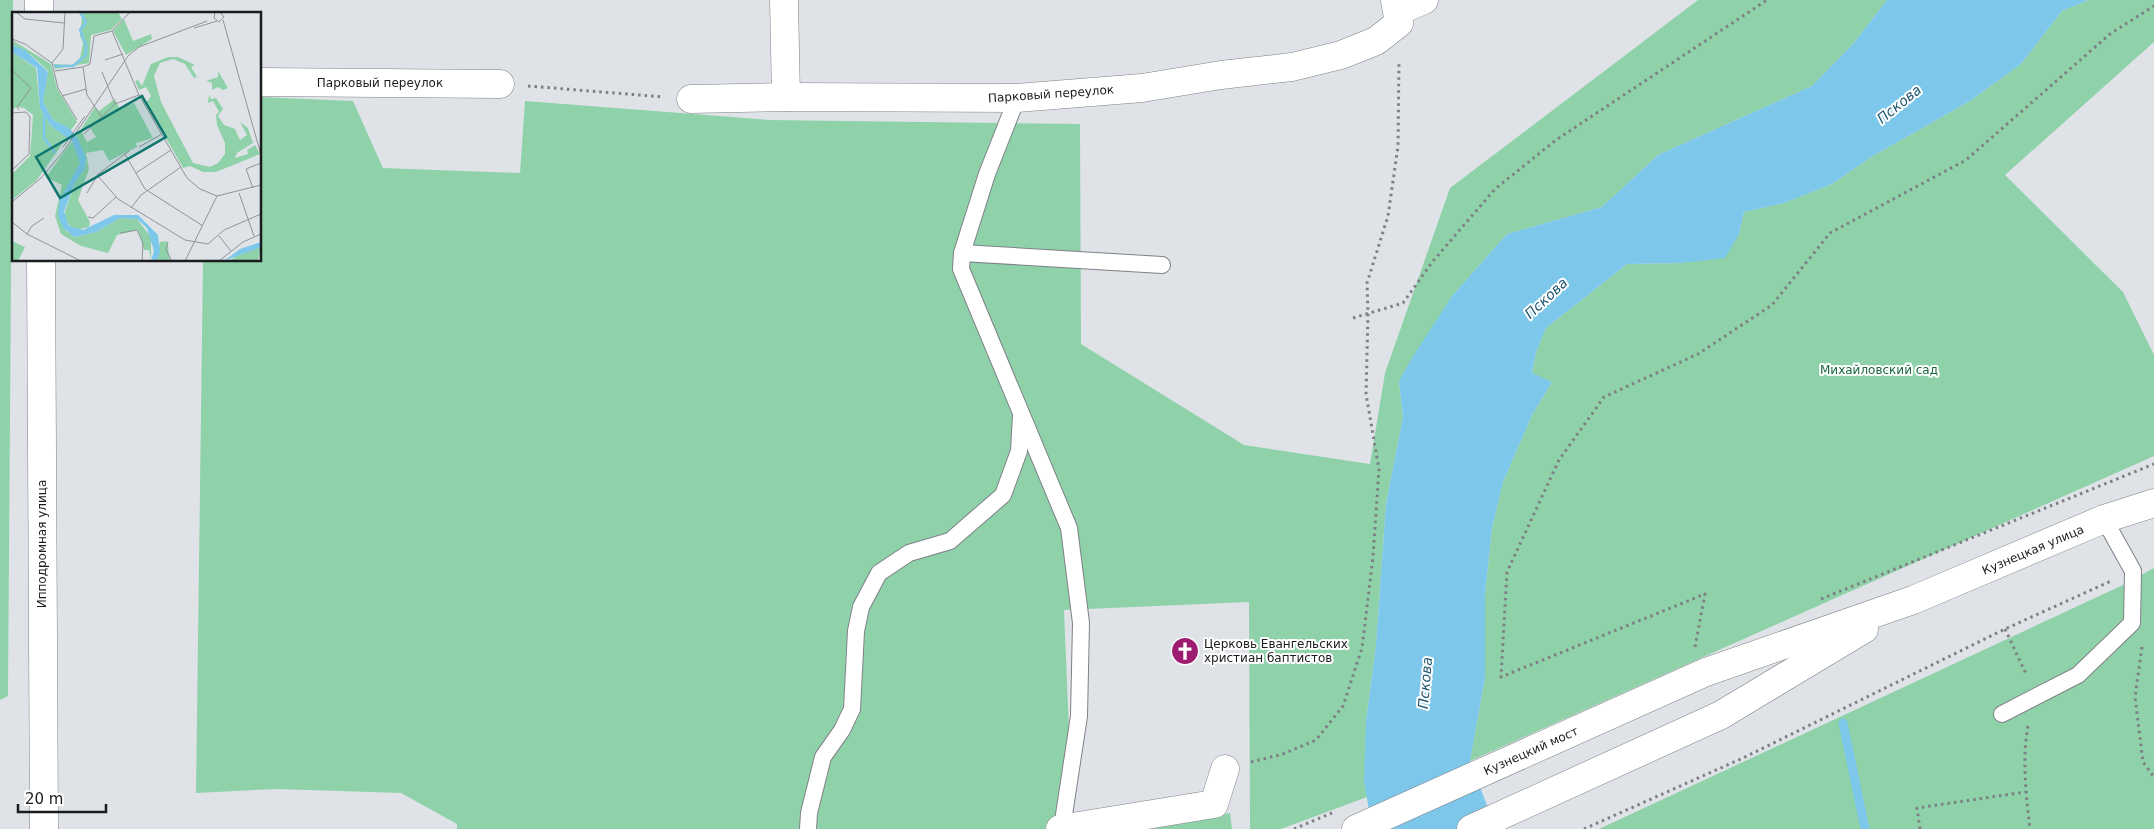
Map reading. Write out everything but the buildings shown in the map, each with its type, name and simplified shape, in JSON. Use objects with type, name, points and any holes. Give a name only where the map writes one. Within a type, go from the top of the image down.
[{"type":"street","points":[[784,0],[786,97]]},
{"type":"street","name":"Парковый переулок","points":[[692,99],[786,97],[1017,98],[1142,88],[1221,75],[1292,67],[1341,55],[1376,41],[1398,11],[1424,0]]},
{"type":"street","name":"Парковый переулок","points":[[261,82],[500,84]]},
{"type":"street","name":"Ипподромная улица","points":[[41,261],[44,829]]},
{"type":"street","name":"Кузнецкая улица","points":[[1700,663],[1913,600],[2104,519],[2154,503]]},
{"type":"street","name":"Кузнецкая улица","points":[[1471,829],[1721,715],[1913,600]]},
{"type":"street","name":"Кузнецкий мост","points":[[1356,829],[1700,663]]},
{"type":"street","points":[[1061,829],[1214,804],[1225,769]]},
{"type":"lane","points":[[1017,98],[987,174],[962,253],[961,269],[1069,528],[1081,623],[1078,716],[1061,829]]},
{"type":"lane","points":[[962,253],[1162,265]]},
{"type":"lane","points":[[808,829],[809,813],[823,757],[842,730],[852,709],[856,631],[862,606],[866,598],[879,573],[908,553],[950,541],[1004,495],[1019,451],[1021,412]]},
{"type":"lane","points":[[2002,714],[2078,675],[2132,623],[2133,571],[2104,519]]},
{"type":"path","points":[[1353,318],[1403,302],[1433,261],[1495,189],[1556,140],[1767,0]]},
{"type":"path","points":[[1700,663],[1705,594],[1501,677],[1507,572],[1559,460],[1604,397],[1698,354],[1772,305],[1830,233],[1966,160],[2110,34],[2154,6]]},
{"type":"path","points":[[1225,769],[1283,754],[1316,740],[1343,706],[1362,648],[1373,557],[1379,468],[1366,394],[1367,283],[1388,216],[1398,146],[1398,11]]},
{"type":"path","points":[[500,84],[692,99]]},
{"type":"path","points":[[1820,600],[2154,464]]},
{"type":"path","points":[[1584,829],[1743,758],[2005,629],[2133,571]]},
{"type":"path","points":[[2005,629],[2030,681],[2032,700],[2026,741],[2025,791],[2031,829]]},
{"type":"path","points":[[2142,642],[2135,697],[2143,762],[2154,777]]},
{"type":"path","points":[[1920,829],[1917,808],[2025,791]]},
{"type":"green space","points":[[0,0],[13,0],[8,696],[0,700]]},
{"type":"green space","points":[[1698,0],[1887,0],[1853,44],[1812,86],[1658,155],[1602,207],[1507,234],[1452,296],[1399,381],[1403,417],[1386,504],[1376,645],[1366,722],[1370,796],[1281,829],[1250,829],[1249,602],[1064,610],[1073,829],[457,829],[457,824],[401,793],[276,789],[196,793],[203,261],[261,261],[261,97],[353,101],[383,168],[520,173],[525,101],[770,120],[1080,124],[1081,344],[1244,445],[1370,464],[1385,373],[1450,188]]},
{"type":"green space","name":"Михайловский сад","points":[[2088,0],[2154,0],[2154,42],[2005,175],[2123,292],[2154,355],[2154,456],[1470,761],[1485,677],[1485,594],[1492,528],[1503,482],[1532,415],[1552,382],[1532,374],[1536,352],[1546,328],[1627,264],[1682,263],[1739,234],[1744,212],[1784,203],[1832,184],[1871,157],[1970,101],[2021,64],[2062,11]]},
{"type":"green space","points":[[2154,568],[2154,829],[1599,829],[2123,585]]},
{"type":"green space","points":[[1230,813],[1232,829],[1151,829]]},
{"type":"water","name":"Пскова","points":[[1887,0],[2088,0],[2062,11],[2021,64],[1970,101],[1871,157],[1832,184],[1784,203],[1744,212],[1739,234],[1725,258],[1682,263],[1627,264],[1546,328],[1536,352],[1532,373],[1552,382],[1532,415],[1503,482],[1492,528],[1485,594],[1485,677],[1470,761],[1496,829],[1372,829],[1364,780],[1366,722],[1376,645],[1386,504],[1403,417],[1399,381],[1412,358],[1452,296],[1507,234],[1602,207],[1658,155],[1812,86],[1853,44]]},
{"type":"waterway","points":[[1843,723],[1865,829]]},
{"type":"place","name":"Церковь Евангельских христиан баптистов","points":[[1185,651]]}]
